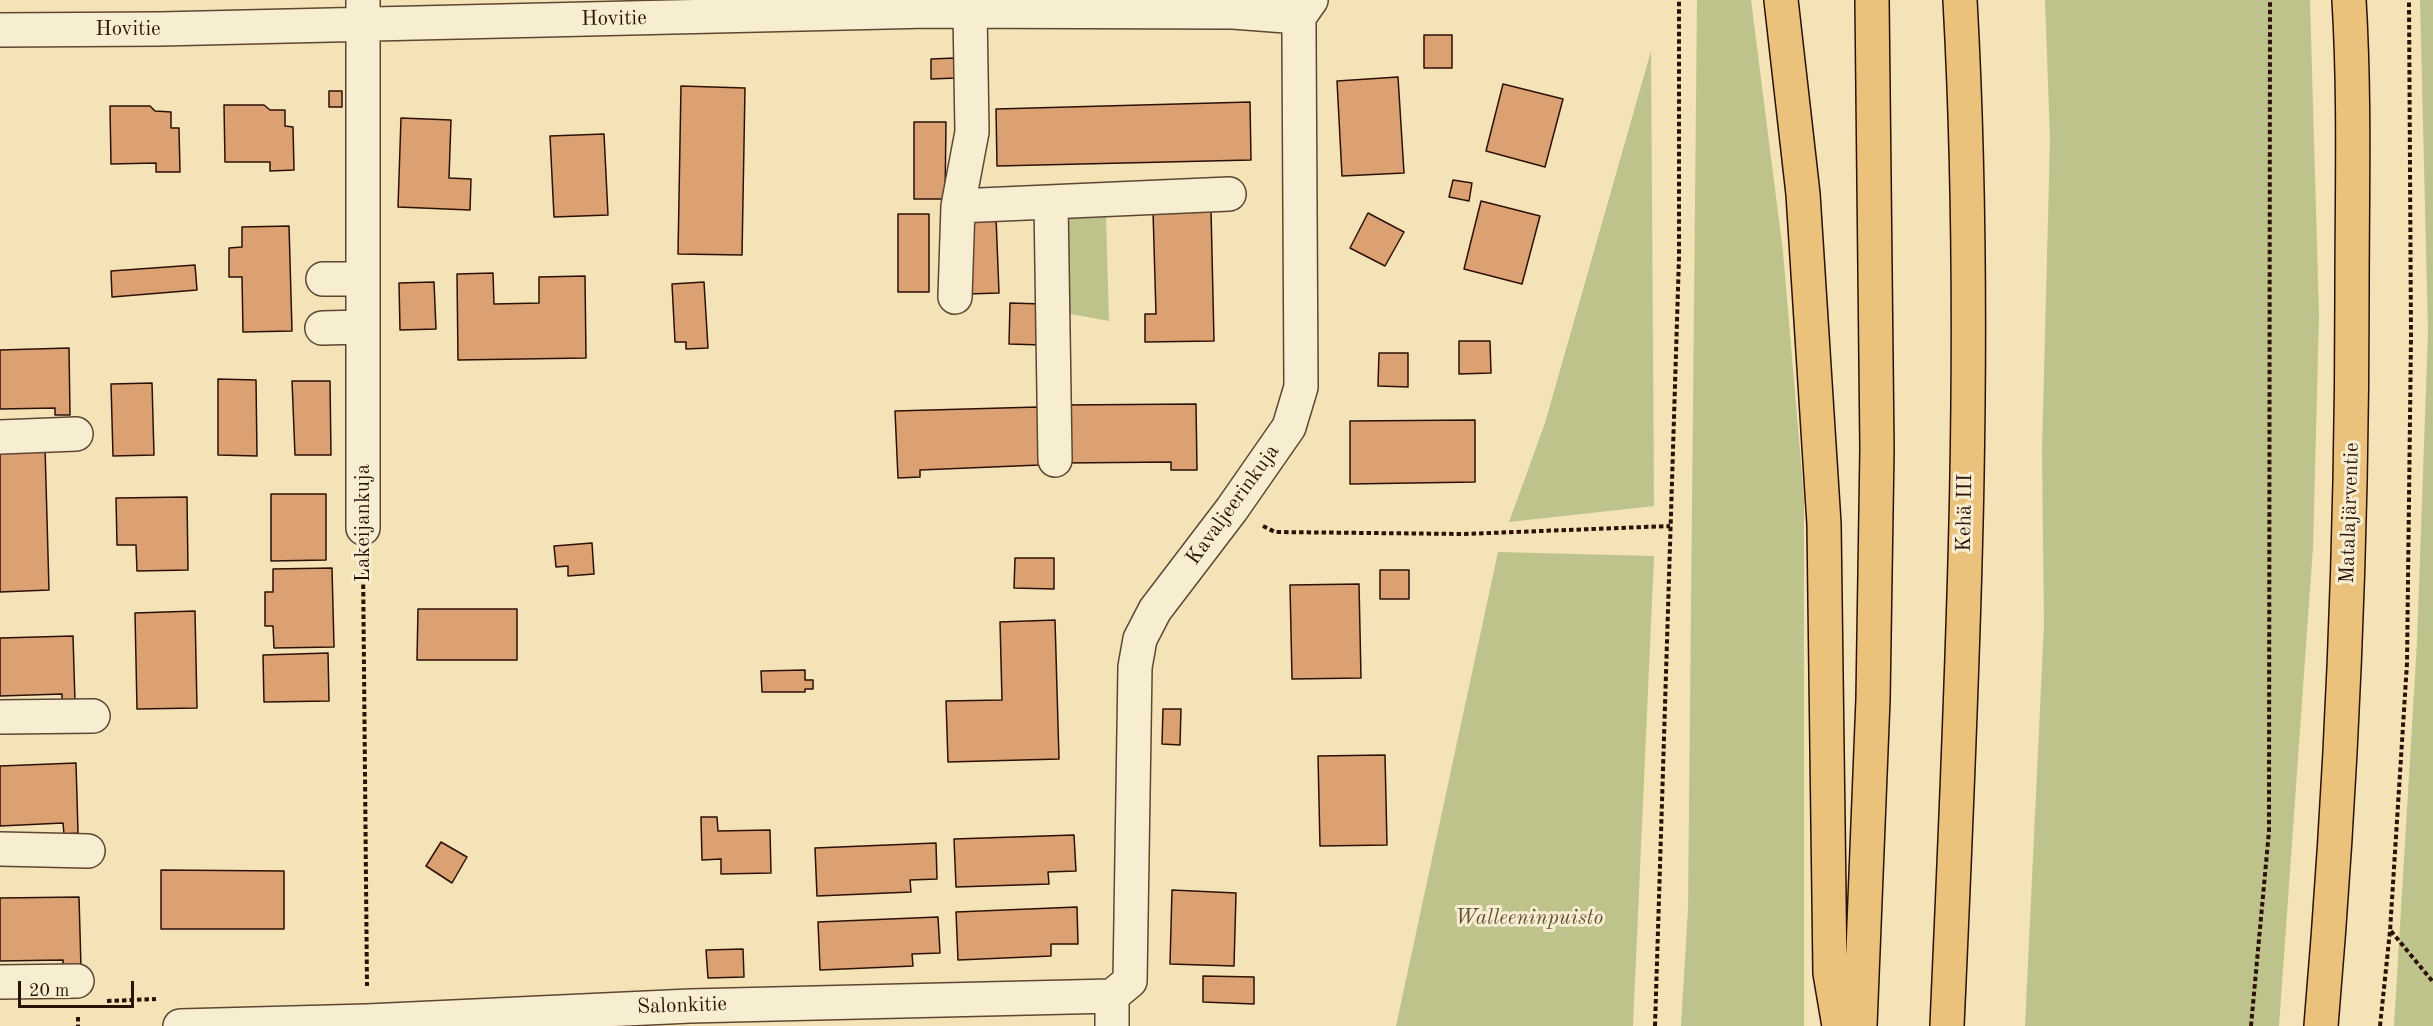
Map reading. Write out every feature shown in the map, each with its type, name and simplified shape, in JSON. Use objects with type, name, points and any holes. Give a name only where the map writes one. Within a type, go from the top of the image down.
[{"type":"main road","points":[[1781,0],[1803,194],[1824,524],[1830,973],[1839,1026]]},
{"type":"main road","points":[[1860,1026],[1873,699],[1877,449],[1872,0]]},
{"type":"main road","name":"Kehä III","points":[[1947,1026],[1959,758],[1969,317],[1966,108],[1960,0]]},
{"type":"main road","name":"Matalajärventie","points":[[2321,1026],[2338,811],[2347,624],[2352,427],[2349,0]]},
{"type":"street","name":"Hovitie","points":[[0,30],[171,29],[363,12],[930,5],[970,10],[1233,12],[1305,8]]},
{"type":"street","name":"Kavaljeerinkuja","points":[[1112,1011],[1130,981],[1135,667],[1140,639],[1155,610],[1232,509],[1289,427],[1301,387],[1305,8]]},
{"type":"street","points":[[955,297],[958,206],[972,132],[970,10]]},
{"type":"street","name":"Lakeijankuja","points":[[363,12],[363,528]]},
{"type":"street","points":[[958,206],[1229,194]]},
{"type":"street","points":[[1051,202],[1055,460]]},
{"type":"street","points":[[323,279],[362,279]]},
{"type":"street","points":[[322,328],[363,327]]},
{"type":"street","points":[[0,437],[76,434]]},
{"type":"street","points":[[0,717],[93,716]]},
{"type":"street","points":[[0,849],[88,851]]},
{"type":"street","points":[[0,982],[89,991]]},
{"type":"street","name":"Salonkitie","points":[[180,1026],[1112,1011]]},
{"type":"path","points":[[1655,1026],[1678,257],[1679,0]]},
{"type":"path","points":[[2251,1026],[2270,831],[2270,0]]},
{"type":"path","points":[[2380,1026],[2390,931],[2407,663],[2411,348],[2409,0]]},
{"type":"path","points":[[1232,509],[1275,532],[1464,534],[1670,526]]},
{"type":"path","name":"Lakeijankuja","points":[[363,528],[367,1024]]},
{"type":"path","points":[[2390,931],[2433,982]]},
{"type":"path","points":[[89,991],[159,999]]},
{"type":"green space","points":[[1697,0],[1751,0],[1783,252],[1804,498],[1804,1026],[1681,1026],[1688,909]]},
{"type":"green space","points":[[2045,0],[2310,0],[2319,316],[2313,547],[2279,1026],[2025,1026],[2044,625],[2042,452],[2050,139]]},
{"type":"green space","points":[[2420,0],[2433,0],[2433,1026],[2394,1026],[2417,642],[2428,332]]},
{"type":"green space","points":[[1651,51],[1654,506],[1509,522],[1545,423]]},
{"type":"green space","points":[[1106,215],[1109,321],[1060,312],[1060,216]]},
{"type":"green space","name":"Walleeninpuisto","points":[[1498,552],[1654,556],[1633,1026],[1396,1026]]},
{"type":"building","points":[[1424,35],[1452,35],[1452,68],[1424,68]]},
{"type":"building","points":[[955,58],[956,78],[931,79],[931,59]]},
{"type":"building","points":[[1398,77],[1404,173],[1342,176],[1337,81]]},
{"type":"building","points":[[1503,84],[1563,99],[1545,167],[1486,151]]},
{"type":"building","points":[[681,86],[745,88],[742,255],[678,254]]},
{"type":"building","points":[[329,91],[342,91],[342,107],[329,107]]},
{"type":"building","points":[[1250,102],[1251,160],[997,166],[996,109]]},
{"type":"building","points":[[224,105],[264,105],[270,110],[285,110],[285,126],[293,127],[294,170],[270,171],[270,162],[225,162]]},
{"type":"building","points":[[110,106],[150,106],[155,111],[171,112],[171,128],[179,128],[180,172],[156,172],[156,163],[111,164]]},
{"type":"building","points":[[401,118],[451,120],[449,178],[471,179],[470,210],[398,207]]},
{"type":"building","points":[[914,122],[946,122],[945,199],[914,199]]},
{"type":"building","points":[[604,134],[608,215],[554,217],[550,136]]},
{"type":"building","points":[[1453,180],[1472,183],[1469,201],[1449,197]]},
{"type":"building","points":[[1481,201],[1540,216],[1522,284],[1464,269]]},
{"type":"building","points":[[1211,209],[1214,341],[1145,342],[1145,314],[1156,314],[1153,211]]},
{"type":"building","points":[[1368,213],[1404,232],[1385,266],[1350,248]]},
{"type":"building","points":[[898,214],[929,214],[929,292],[898,292]]},
{"type":"building","points":[[996,217],[999,293],[967,294],[965,218]]},
{"type":"building","points":[[289,226],[292,331],[243,332],[242,277],[229,277],[229,248],[242,247],[242,227]]},
{"type":"building","points":[[195,265],[197,290],[112,297],[111,271]]},
{"type":"building","points":[[493,273],[494,304],[539,303],[539,277],[585,276],[586,358],[458,360],[457,274]]},
{"type":"building","points":[[434,282],[436,329],[400,330],[399,283]]},
{"type":"building","points":[[704,282],[708,348],[686,349],[686,342],[675,342],[672,284]]},
{"type":"building","points":[[1010,303],[1043,304],[1042,345],[1009,344]]},
{"type":"building","points":[[1459,341],[1490,341],[1491,373],[1459,374]]},
{"type":"building","points":[[69,348],[70,415],[55,415],[55,408],[0,409],[0,350]]},
{"type":"building","points":[[1379,353],[1408,353],[1408,387],[1378,386]]},
{"type":"building","points":[[218,379],[256,380],[257,456],[218,455]]},
{"type":"building","points":[[292,381],[330,381],[331,455],[295,455]]},
{"type":"building","points":[[152,383],[154,455],[113,456],[111,384]]},
{"type":"building","points":[[1196,404],[1197,470],[1171,470],[1171,462],[1064,463],[1063,405]]},
{"type":"building","points":[[1038,407],[1040,465],[920,470],[920,477],[898,478],[895,411]]},
{"type":"building","points":[[1475,420],[1475,482],[1350,484],[1350,421]]},
{"type":"building","points":[[45,447],[49,590],[0,592],[0,448]]},
{"type":"building","points":[[271,494],[326,494],[326,560],[271,561]]},
{"type":"building","points":[[187,497],[188,570],[137,571],[136,545],[117,545],[116,498]]},
{"type":"building","points":[[592,543],[594,574],[568,576],[568,566],[556,567],[554,546]]},
{"type":"building","points":[[1015,558],[1054,558],[1054,589],[1014,588]]},
{"type":"building","points":[[332,568],[334,647],[274,648],[273,626],[265,626],[265,592],[273,592],[273,569]]},
{"type":"building","points":[[1380,570],[1409,570],[1409,599],[1380,599]]},
{"type":"building","points":[[1359,584],[1361,678],[1292,679],[1290,585]]},
{"type":"building","points":[[418,609],[517,609],[517,660],[417,660]]},
{"type":"building","points":[[195,611],[197,708],[137,709],[135,613]]},
{"type":"building","points":[[1055,620],[1059,759],[948,762],[946,701],[1002,700],[1000,622]]},
{"type":"building","points":[[73,636],[75,702],[62,703],[62,694],[0,696],[0,638]]},
{"type":"building","points":[[328,653],[329,701],[264,702],[263,655]]},
{"type":"building","points":[[805,670],[805,680],[813,680],[813,689],[805,689],[805,692],[762,692],[761,671]]},
{"type":"building","points":[[1163,709],[1181,709],[1180,745],[1162,744]]},
{"type":"building","points":[[1385,755],[1387,845],[1320,846],[1318,756]]},
{"type":"building","points":[[76,763],[78,833],[64,834],[63,823],[0,826],[0,766]]},
{"type":"building","points":[[701,817],[717,817],[718,831],[770,830],[771,873],[721,874],[721,859],[702,860]]},
{"type":"building","points":[[1074,835],[1076,871],[1048,872],[1049,884],[956,887],[954,839]]},
{"type":"building","points":[[441,842],[467,857],[452,883],[426,866]]},
{"type":"building","points":[[936,843],[937,879],[910,880],[911,892],[817,896],[815,848]]},
{"type":"building","points":[[161,870],[284,871],[284,929],[161,929]]},
{"type":"building","points":[[1172,890],[1236,893],[1234,966],[1170,964]]},
{"type":"building","points":[[79,897],[81,968],[63,968],[63,960],[0,961],[0,898]]},
{"type":"building","points":[[1077,907],[1078,944],[1051,944],[1051,956],[958,960],[956,912]]},
{"type":"building","points":[[938,917],[940,953],[912,954],[913,966],[820,970],[818,922]]},
{"type":"building","points":[[743,949],[744,977],[708,978],[706,950]]},
{"type":"building","points":[[1203,976],[1254,977],[1254,1004],[1203,1002]]}]
